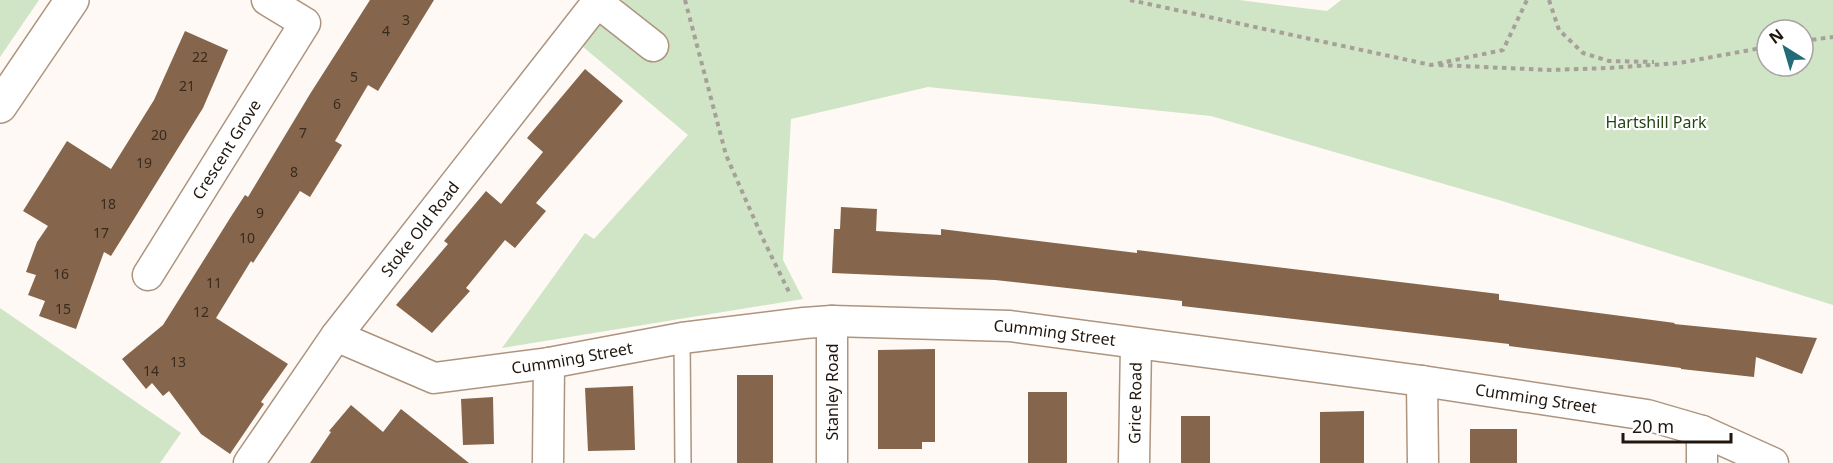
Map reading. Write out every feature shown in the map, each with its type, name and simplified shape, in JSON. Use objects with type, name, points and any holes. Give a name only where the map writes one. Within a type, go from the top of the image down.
[{"type":"main road","points":[[0,106],[72,0]]},
{"type":"street","name":"Crescent Grove","points":[[148,275],[311,15],[267,0]]},
{"type":"street","name":"Stoke Old Road","points":[[249,463],[336,336],[598,1],[653,46]]},
{"type":"street","name":"Cumming Street","points":[[336,336],[434,378],[549,363],[682,338],[818,322],[1010,326],[1422,381],[1647,415],[1702,431],[1773,463]]},
{"type":"street","name":"Stanley Road","points":[[818,322],[832,463]]},
{"type":"street","name":"Grice Road","points":[[1134,463],[1136,344]]},
{"type":"street","points":[[548,463],[549,363]]},
{"type":"street","points":[[1422,381],[1422,463]]},
{"type":"street","points":[[1702,431],[1702,463]]},
{"type":"lane","points":[[682,338],[683,463]]},
{"type":"path","points":[[685,0],[726,155],[763,239],[818,322]]},
{"type":"path","points":[[1130,0],[1431,64],[1550,70],[1679,63],[1755,49]]},
{"type":"path","points":[[1431,64],[1503,50],[1527,0]]},
{"type":"path","points":[[1549,0],[1558,30],[1583,53],[1609,61],[1679,63]]},
{"type":"path","points":[[1815,39],[1833,37]]},
{"type":"green space","points":[[0,0],[39,0],[0,57]]},
{"type":"green space","name":"Hartshill Park","points":[[623,0],[1239,0],[1327,11],[1341,0],[1833,0],[1833,305],[1499,200],[1211,116],[928,87],[791,119],[783,260],[803,299],[502,348],[585,233],[594,239],[688,135],[576,41]]},
{"type":"green space","points":[[0,308],[181,433],[160,463],[0,463]]},
{"type":"building","points":[[370,0],[434,0],[378,91],[368,85],[335,141],[342,145],[310,197],[300,191],[253,263],[251,261],[216,318],[288,364],[261,402],[264,404],[230,454],[201,434],[169,391],[163,396],[152,383],[146,389],[122,359],[163,325],[245,195],[248,197]]},
{"type":"building","points":[[185,31],[228,50],[203,108],[111,256],[104,252],[76,329],[39,316],[45,301],[28,295],[36,275],[26,272],[37,242],[48,226],[23,211],[67,141],[111,169],[154,100]]},
{"type":"building","points":[[585,69],[623,101],[536,203],[546,211],[515,248],[505,240],[466,288],[470,291],[432,333],[396,305],[448,244],[444,241],[486,191],[501,204],[543,152],[527,138]]},
{"type":"building","points":[[841,207],[877,209],[876,231],[941,235],[941,229],[1137,253],[1137,250],[1499,294],[1499,300],[1674,324],[1817,338],[1802,374],[1756,357],[1754,377],[1509,346],[1509,344],[1182,306],[1182,301],[995,280],[832,273],[834,229],[840,229]]},
{"type":"building","points":[[935,349],[935,442],[922,442],[922,449],[878,449],[878,350]]},
{"type":"building","points":[[737,375],[773,375],[773,463],[737,463]]},
{"type":"building","points":[[633,386],[635,450],[588,451],[585,388]]},
{"type":"building","points":[[1028,392],[1067,392],[1067,463],[1028,463]]},
{"type":"building","points":[[493,397],[494,444],[463,445],[461,399]]},
{"type":"building","points":[[351,405],[383,432],[401,409],[469,463],[310,463],[331,432],[329,431]]},
{"type":"building","points":[[1364,411],[1364,463],[1320,463],[1320,412]]},
{"type":"building","points":[[1181,416],[1210,416],[1210,463],[1181,463]]},
{"type":"building","points":[[1470,429],[1517,429],[1517,463],[1470,463]]}]
